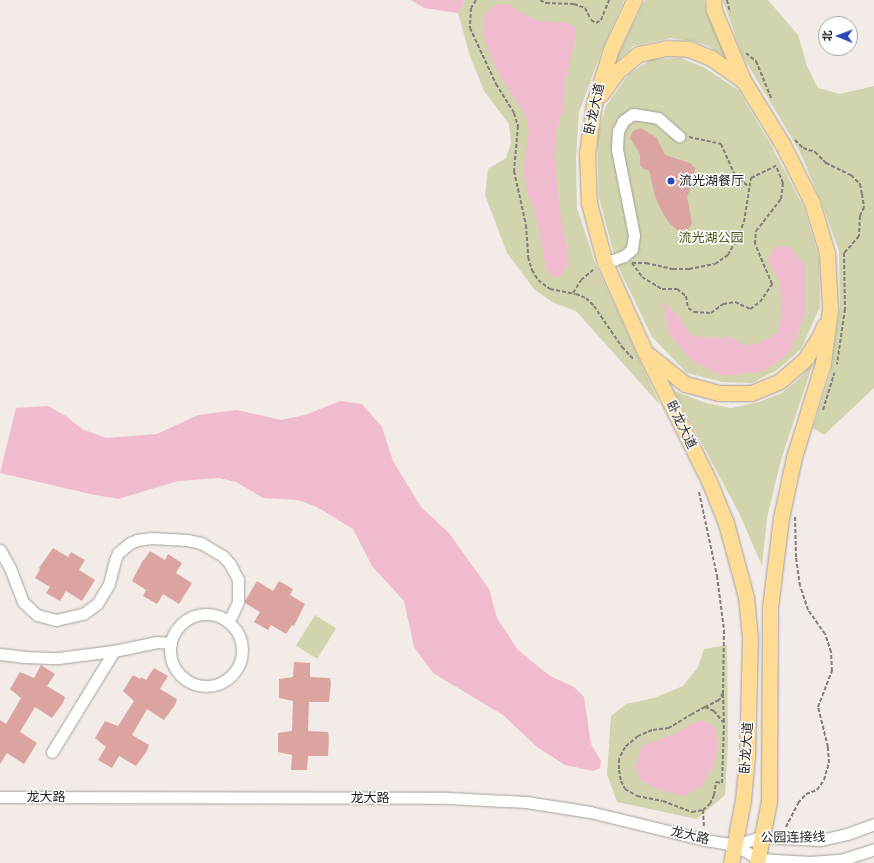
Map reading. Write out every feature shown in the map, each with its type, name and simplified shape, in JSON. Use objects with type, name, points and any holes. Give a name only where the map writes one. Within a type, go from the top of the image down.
[{"type":"main road","name":"卧龙大道","points":[[634,0],[611,49],[594,104],[587,154],[589,203],[605,263],[640,357],[705,474],[723,516],[746,597],[750,638],[750,706],[744,793],[731,863]]},
{"type":"main road","name":"卧龙大道","points":[[713,0],[714,10],[743,80],[783,145],[812,204],[827,253],[830,309],[823,363],[794,457],[780,525],[770,608],[769,793],[758,861]]},
{"type":"main road","points":[[594,104],[618,71],[638,54],[666,48],[689,49],[711,58],[743,80]]},
{"type":"main road","points":[[640,357],[685,384],[719,393],[751,393],[780,381],[806,358],[820,336],[830,309]]},
{"type":"street","points":[[605,263],[628,259],[632,248],[634,235],[616,149],[618,130],[623,121],[633,114],[658,118],[678,136]]},
{"type":"street","points":[[0,550],[10,568],[23,602],[37,615],[56,620],[83,614],[97,604],[109,584],[118,553],[130,543],[137,540],[151,538],[187,540],[202,543],[223,556],[230,564],[238,580],[238,602],[232,615],[226,621]]},
{"type":"street","points":[[207,615],[214,616],[226,621],[237,633],[240,640],[241,655],[236,669],[226,680],[220,683],[205,686],[198,685],[184,679],[179,674],[172,661],[171,643],[180,626],[192,617],[207,615]]},
{"type":"street","points":[[0,654],[25,657],[58,658],[114,651],[157,642],[171,643]]},
{"type":"street","points":[[52,752],[114,651]]},
{"type":"street","name":"龙大路","points":[[0,797],[440,798],[526,802],[590,812],[705,840],[735,845]]},
{"type":"street","name":"公园连接线","points":[[735,845],[762,837],[821,840],[847,834],[874,824]]},
{"type":"street","name":"公园连接线","points":[[735,845],[758,861],[810,862],[841,860],[874,849]]},
{"type":"path","points":[[476,0],[471,8],[470,28],[496,84],[514,113],[518,126],[514,171],[526,225],[528,257],[532,270],[538,280],[550,289],[573,293],[586,298],[594,306],[622,347],[640,357]]},
{"type":"path","points":[[540,0],[546,4],[574,4],[585,8],[592,20],[596,23],[601,20],[610,0]]},
{"type":"path","points":[[678,136],[721,144],[735,175],[749,187]]},
{"type":"path","points":[[776,166],[783,183],[781,199],[756,231],[755,244],[772,284],[760,302],[750,309],[735,302],[723,304],[711,313],[694,312],[688,308],[686,296],[677,289],[662,289],[642,278],[628,259],[673,269],[689,269],[715,264],[728,255],[737,240],[744,222],[750,178],[776,166]]},
{"type":"path","points":[[573,293],[589,272],[605,263]]},
{"type":"path","points":[[698,490],[717,576],[724,630],[724,723],[722,782],[716,782],[714,795],[710,804],[703,810],[692,812],[663,801],[637,796],[624,789],[619,770],[619,759],[624,747],[638,736],[652,730],[669,728],[719,700],[723,693]]},
{"type":"path","points":[[705,707],[714,711],[724,723]]},
{"type":"path","points":[[703,810],[705,840]]},
{"type":"green space","points":[[465,0],[624,0],[602,50],[579,112],[576,158],[577,208],[595,263],[660,405],[576,311],[552,302],[534,289],[507,253],[485,195],[488,169],[506,158],[511,143],[509,124],[484,91],[470,56],[458,13]]},
{"type":"green space","points":[[645,0],[704,0],[706,11],[727,58],[708,46],[693,41],[670,38],[633,46],[613,65]]},
{"type":"green space","points":[[723,0],[768,0],[798,35],[807,66],[818,88],[840,94],[874,86],[874,388],[824,435],[813,428],[830,375],[840,306],[839,251],[821,201],[799,150],[742,55]]},
{"type":"green space","name":"流光湖公园","points":[[681,58],[705,68],[738,90],[770,143],[804,208],[819,258],[820,307],[801,349],[777,370],[752,383],[722,382],[687,373],[652,337],[616,262],[599,197],[597,137],[606,106],[629,74],[652,59]]},
{"type":"green space","points":[[813,363],[781,460],[767,518],[762,566],[740,515],[674,391],[706,403],[731,408],[759,402],[782,393],[800,378]]},
{"type":"green space","points":[[315,615],[336,628],[317,659],[296,646]]},
{"type":"green space","points":[[727,645],[728,743],[725,795],[697,819],[617,802],[607,774],[611,716],[626,704],[654,698],[683,686],[698,667],[704,649]]},
{"type":"shaded area","points":[[411,0],[465,0],[458,13],[424,8]]},
{"type":"shaded area","points":[[508,4],[521,13],[539,21],[567,23],[575,27],[576,36],[565,83],[564,108],[556,131],[554,157],[561,217],[568,252],[567,266],[560,277],[552,276],[546,267],[534,207],[527,192],[523,170],[529,131],[526,117],[497,71],[486,44],[483,28],[484,17],[493,6]]},
{"type":"shaded area","points":[[775,247],[789,247],[806,266],[806,311],[791,350],[765,371],[723,376],[691,360],[669,334],[663,302],[678,316],[691,335],[709,338],[728,337],[747,345],[758,344],[777,333],[782,312],[779,281],[768,259]]},
{"type":"shaded area","points":[[340,401],[362,404],[382,427],[393,461],[421,507],[449,533],[489,589],[497,618],[518,650],[550,676],[574,687],[584,697],[591,744],[601,761],[600,768],[593,771],[565,765],[537,747],[503,715],[433,673],[414,647],[404,601],[372,566],[353,529],[317,507],[298,500],[263,498],[236,482],[219,478],[178,481],[118,499],[0,473],[16,408],[48,406],[66,416],[82,429],[106,438],[157,434],[198,415],[237,410],[281,420],[305,415]]},
{"type":"shaded area","points":[[703,720],[714,727],[718,745],[713,766],[703,786],[683,796],[657,789],[639,779],[635,766],[642,746],[677,733],[691,724]]},
{"type":"building","name":"流光湖餐厅","points":[[640,128],[657,138],[665,155],[690,163],[695,168],[694,176],[690,182],[690,190],[687,196],[692,223],[688,230],[680,232],[670,224],[662,212],[655,196],[649,170],[644,169],[640,165],[640,154],[630,138],[633,131]]},
{"type":"building","points":[[53,548],[68,557],[71,552],[85,560],[79,570],[95,580],[82,601],[66,591],[60,601],[46,593],[50,587],[35,578],[40,569],[39,568]]},
{"type":"building","points":[[150,551],[165,560],[168,554],[182,563],[176,573],[192,583],[179,604],[163,594],[157,604],[143,596],[146,590],[132,581],[143,560]]},
{"type":"building","points":[[257,581],[273,591],[279,581],[293,589],[290,595],[305,604],[294,626],[292,625],[286,634],[271,625],[268,630],[254,622],[260,612],[245,603],[245,601]]},
{"type":"building","points":[[294,662],[310,663],[310,677],[330,678],[331,684],[329,702],[309,702],[308,731],[328,732],[328,756],[308,756],[307,770],[291,770],[292,755],[278,752],[278,733],[292,731],[293,701],[279,698],[279,679],[293,677]]},
{"type":"building","points":[[41,665],[55,674],[47,686],[65,697],[63,703],[52,718],[35,707],[20,732],[37,743],[24,764],[7,753],[0,764],[0,720],[6,724],[21,698],[10,689],[20,672],[34,678]]},
{"type":"building","points":[[154,668],[168,676],[160,689],[177,699],[175,705],[164,720],[147,709],[132,735],[149,745],[147,751],[136,766],[119,756],[112,768],[98,760],[106,747],[95,738],[105,721],[118,726],[134,701],[123,691],[133,675],[140,679],[141,677],[146,680]]},
{"type":"place","name":"流光湖餐厅","points":[[671,181]]}]
